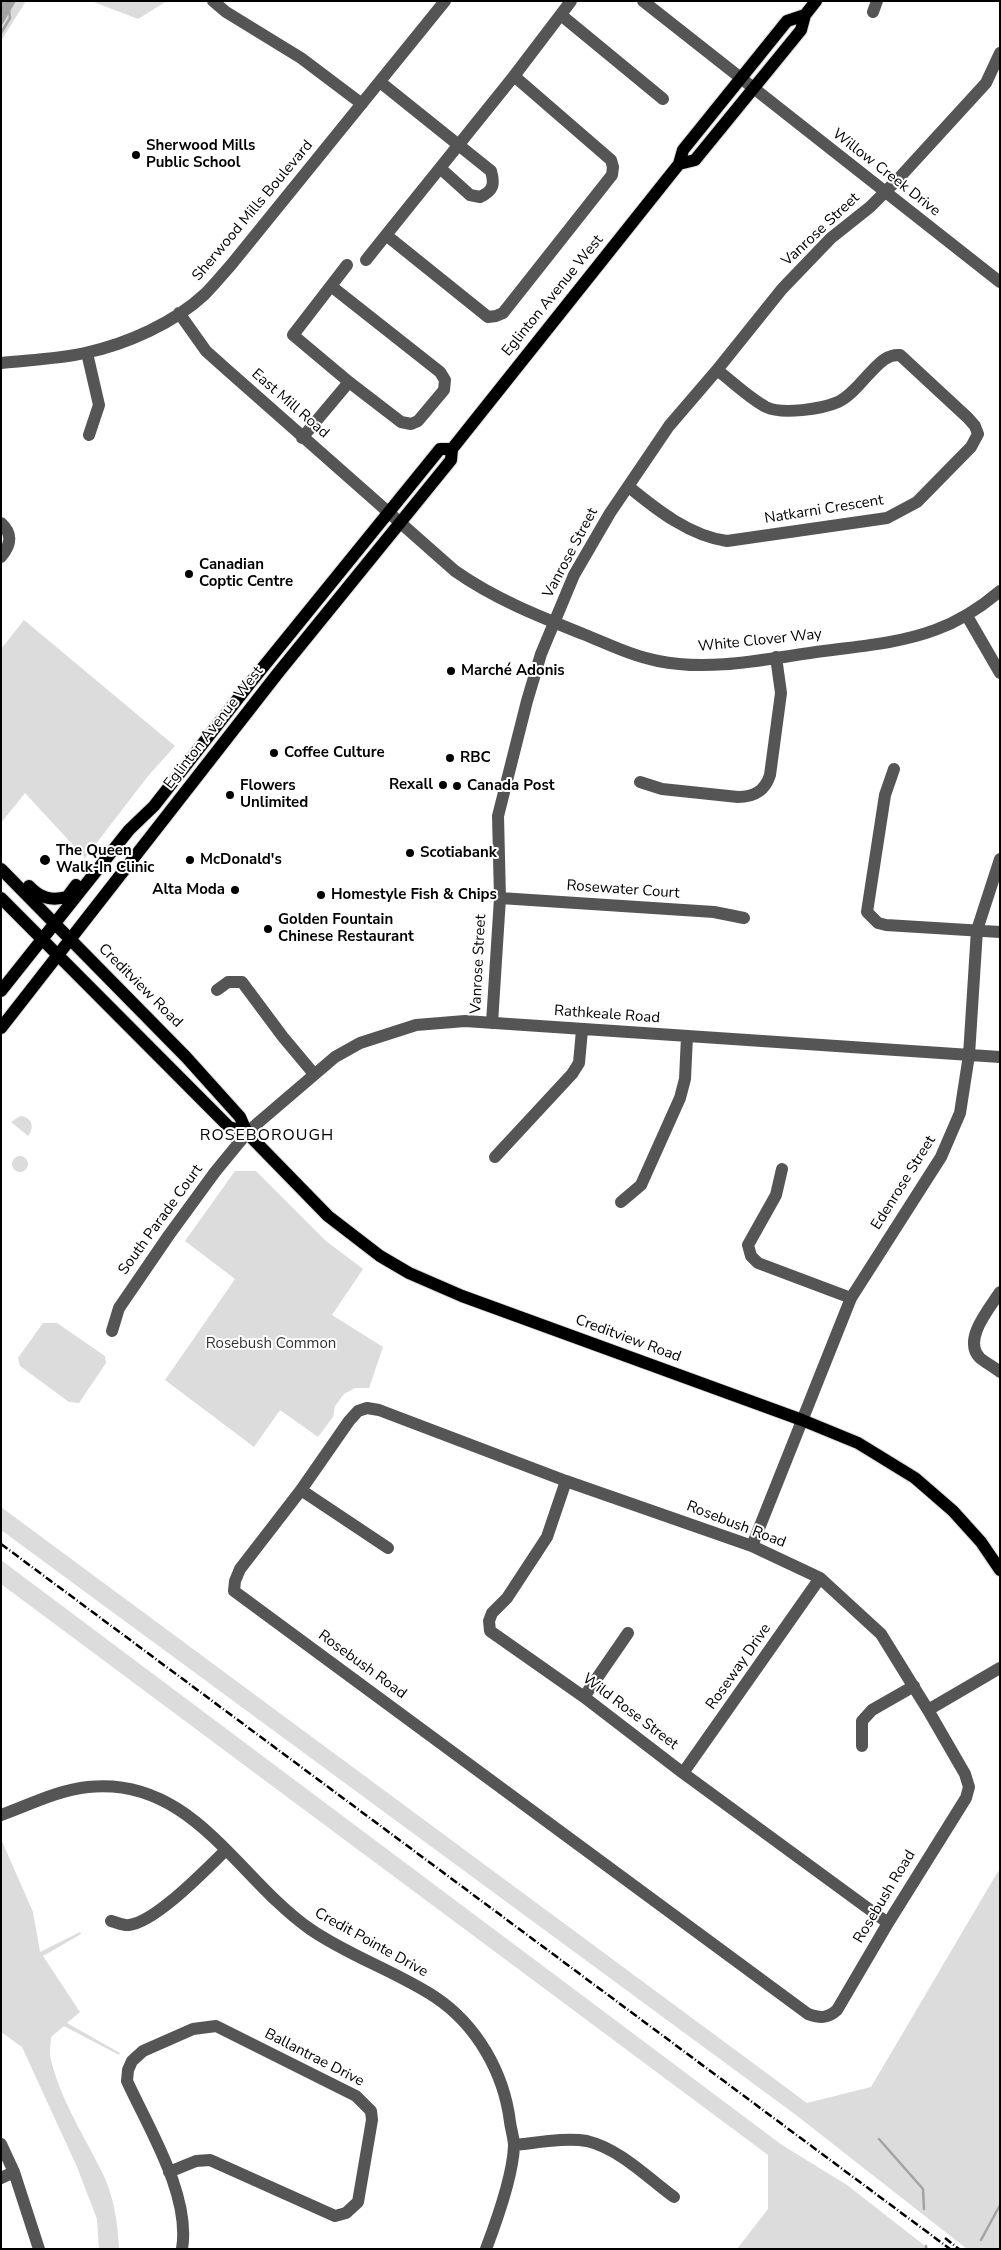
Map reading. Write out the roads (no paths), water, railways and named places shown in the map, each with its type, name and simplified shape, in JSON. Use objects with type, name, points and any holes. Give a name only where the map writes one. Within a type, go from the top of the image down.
[{"type":"main road","name":"Eglinton Avenue West","points":[[679,164],[695,160],[801,30],[805,15],[816,1]]},
{"type":"main road","name":"Eglinton Avenue West","points":[[1,1028],[278,673],[451,460],[452,449],[679,164],[683,150],[740,78],[787,21],[805,15]]},
{"type":"main road","name":"Eglinton Avenue West","points":[[1,991],[129,830],[154,806],[440,448],[452,449]]},
{"type":"main road","points":[[1,861],[5,862],[35,893],[48,899],[67,897],[93,863],[103,864]]},
{"type":"main road","name":"Creditview Road","points":[[1,869],[186,1057],[240,1117],[247,1133],[328,1216],[380,1256],[409,1273],[462,1296],[802,1420],[858,1443],[915,1478],[953,1511],[981,1542],[1000,1570]]},
{"type":"main road","name":"Creditview Road","points":[[1,898],[229,1127],[247,1133]]},
{"type":"street","points":[[213,1],[226,12],[302,58],[362,104]]},
{"type":"street","points":[[366,260],[514,76],[571,1]]},
{"type":"street","name":"Willow Creek Drive","points":[[643,1],[1000,282]]},
{"type":"street","name":"Sherwood Mills Boulevard","points":[[1,363],[87,353],[161,325],[205,294],[231,265],[380,82],[438,4]]},
{"type":"street","points":[[561,15],[663,99]]},
{"type":"street","name":"Vanrose Street","points":[[492,1023],[500,898],[498,816],[527,701],[554,622],[574,575],[610,512],[629,487],[669,426],[782,289],[831,238],[870,207],[885,192],[986,83],[1000,53]]},
{"type":"street","points":[[386,235],[488,317],[496,316],[508,306],[612,175],[614,167],[611,160],[514,76]]},
{"type":"street","points":[[380,82],[491,171],[493,180],[490,192],[480,197],[470,195],[440,168]]},
{"type":"street","points":[[331,286],[440,372],[445,380],[444,390],[418,420],[411,424],[401,422],[293,335],[331,286],[347,266]]},
{"type":"street","name":"East Mill Road","points":[[179,313],[206,351],[302,438],[400,522]]},
{"type":"street","points":[[87,353],[99,405],[89,435]]},
{"type":"street","name":"Natkarni Crescent","points":[[629,487],[694,533],[711,539],[736,539],[887,518],[917,502],[976,440],[978,434],[975,426],[968,418],[900,354],[892,354],[882,360],[854,390],[839,402],[785,411],[767,408],[717,370]]},
{"type":"street","points":[[302,438],[349,382]]},
{"type":"street","name":"White Clover Way","points":[[400,522],[444,562],[479,587],[509,604],[635,656],[670,663],[706,665],[776,658],[915,637],[966,616],[1000,591]]},
{"type":"street","points":[[1,523],[10,535],[10,543],[1,557]]},
{"type":"street","points":[[966,616],[1000,673]]},
{"type":"street","points":[[640,782],[662,789],[738,797],[749,797],[760,792],[767,785],[770,776],[781,693],[776,658]]},
{"type":"street","points":[[894,769],[885,795],[867,912],[878,923],[886,925],[1000,932]]},
{"type":"street","name":"Edenrose Street","points":[[752,1546],[851,1298],[941,1157],[960,1113],[969,1055],[977,930],[1000,859]]},
{"type":"street","name":"Rosewater Court","points":[[500,898],[714,912],[744,918]]},
{"type":"street","points":[[217,990],[228,982],[242,982],[283,1037],[314,1074]]},
{"type":"street","name":"Rathkeale Road","points":[[247,1133],[335,1057],[360,1043],[394,1030],[416,1025],[465,1021],[1000,1057]]},
{"type":"street","points":[[495,1157],[572,1074],[579,1063],[582,1030]]},
{"type":"street","points":[[621,1202],[640,1186],[680,1098],[685,1079],[687,1036]]},
{"type":"street","name":"South Parade Court","points":[[112,1331],[119,1308],[198,1195],[247,1133]]},
{"type":"street","points":[[782,1169],[776,1195],[748,1245],[751,1256],[758,1263],[851,1298]]},
{"type":"street","points":[[1000,1292],[973,1337],[974,1348],[980,1358],[1000,1372]]},
{"type":"street","name":"Rosebush Road","points":[[367,1408],[379,1410],[566,1481],[752,1546],[820,1578],[881,1634],[914,1686],[965,1774],[968,1788],[966,1798],[888,1923],[837,2010],[830,2017],[819,2018],[808,2014],[234,1591],[235,1581],[240,1569],[301,1490],[349,1421],[358,1411],[367,1408]]},
{"type":"street","name":"Wild Rose Street","points":[[566,1481],[547,1537],[507,1598],[492,1613],[489,1621],[490,1631],[584,1698],[888,1923]]},
{"type":"street","points":[[301,1490],[388,1548]]},
{"type":"street","name":"Roseway Drive","points":[[683,1773],[820,1578]]},
{"type":"street","points":[[584,1698],[628,1633]]},
{"type":"street","points":[[928,1710],[1000,1668]]},
{"type":"street","points":[[862,1746],[862,1721],[872,1710],[914,1686]]},
{"type":"street","name":"Credit Pointe Drive","points":[[1,1815],[52,1796],[88,1787],[136,1791],[169,1802],[192,1818],[309,1928],[339,1947],[436,1998],[467,2025],[500,2076],[509,2110],[514,2146],[497,2220],[486,2249]]},
{"type":"street","points":[[110,1921],[128,1926],[149,1916],[183,1891],[226,1850]]},
{"type":"street","name":"Ballantrae Drive","points":[[169,2172],[196,2161],[210,2160],[335,2216],[346,2213],[358,2202],[372,2120],[371,2112],[356,2096],[216,2026],[193,2029],[143,2051],[132,2061],[128,2070],[128,2081],[169,2172],[182,2208],[184,2227],[182,2249]]},
{"type":"street","points":[[514,2146],[569,2141],[585,2141],[599,2145],[618,2155],[674,2198]]},
{"type":"street","points":[[1,2144],[14,2172],[39,2249]]},
{"type":"street","points":[[1,2178],[14,2172]]},
{"type":"waterway","points":[[1,33],[10,18],[9,10]]},
{"type":"waterway","points":[[879,2139],[923,2189],[924,2209]]},
{"type":"waterway","points":[[981,2240],[1000,2205]]},
{"type":"railway","points":[[1,1544],[950,2249]]},
{"type":"railway","points":[[945,2238],[959,2249]]},
{"type":"place","name":"Sherwood Mills Public School","points":[[136,155]]},
{"type":"place","name":"Canadian Coptic Centre","points":[[189,574]]},
{"type":"place","name":"Marché Adonis","points":[[451,671]]},
{"type":"place","name":"Coffee Culture","points":[[274,753]]},
{"type":"place","name":"RBC","points":[[450,758]]},
{"type":"place","name":"Rexall","points":[[443,785]]},
{"type":"place","name":"Canada Post","points":[[457,786]]},
{"type":"place","name":"Flowers Unlimited","points":[[230,795]]},
{"type":"place","name":"Scotiabank","points":[[410,853]]},
{"type":"place","name":"The Queen Walk-In Clinic","points":[[45,860]]},
{"type":"place","name":"McDonald's","points":[[190,860]]},
{"type":"place","name":"Alta Moda","points":[[235,890]]},
{"type":"place","name":"Homestyle Fish & Chips","points":[[321,895]]},
{"type":"place","name":"Golden Fountain Chinese Restaurant","points":[[268,929]]},
{"type":"district","name":"ROSEBOROUGH","points":[[267,1136]]},
{"type":"park label","name":"Rosebush Common","points":[[271,1344]]}]
